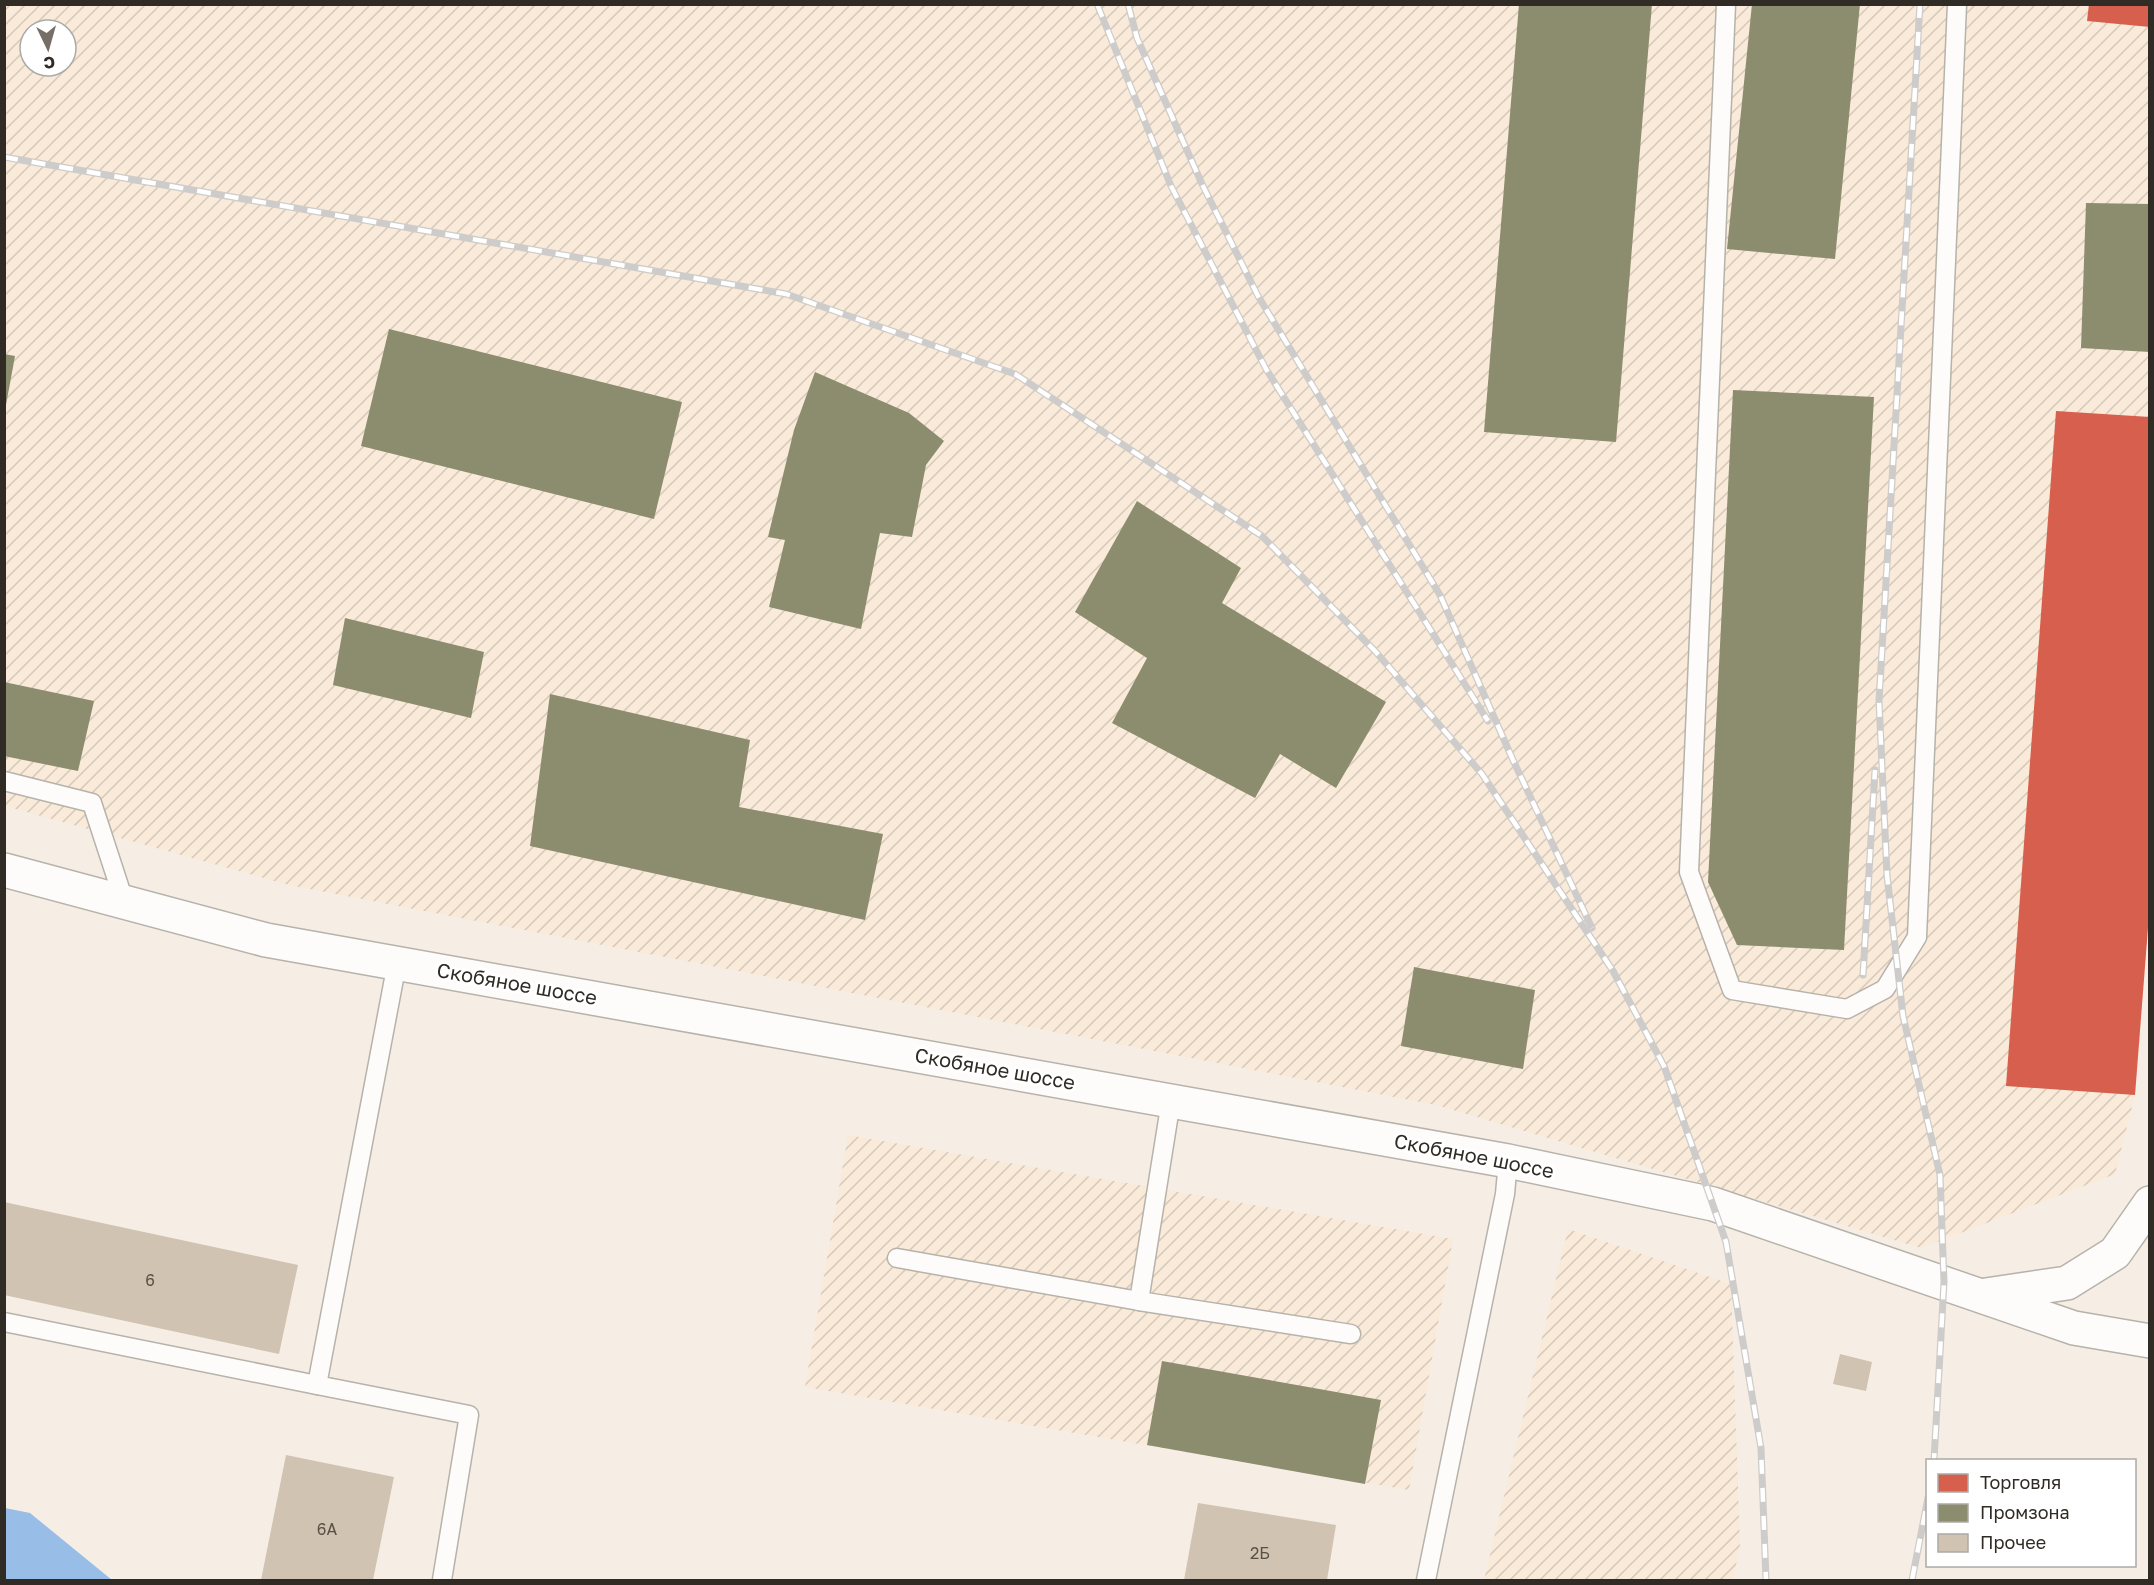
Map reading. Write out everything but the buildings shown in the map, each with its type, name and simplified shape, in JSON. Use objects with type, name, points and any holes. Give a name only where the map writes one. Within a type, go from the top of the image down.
[{"type":"main road","name":"Скобяное шоссе","points":[[4,870],[266,940],[1508,1161],[1713,1204],[2074,1328],[2150,1341]]},
{"type":"main road","points":[[1979,1296],[2067,1283],[2115,1254],[2150,1203]]},
{"type":"lane","points":[[1726,4],[1689,872],[1732,990],[1847,1009],[1885,989],[1917,937],[1957,4]]},
{"type":"lane","points":[[4,781],[92,803],[124,901]]},
{"type":"lane","points":[[317,1385],[397,963]]},
{"type":"lane","points":[[1139,1301],[1171,1101]]},
{"type":"lane","points":[[1426,1581],[1505,1194],[1508,1161]]},
{"type":"lane","points":[[897,1258],[1139,1301],[1351,1334]]},
{"type":"lane","points":[[4,1322],[469,1415],[442,1581]]},
{"type":"shaded area","points":[[4,5],[2149,5],[2150,902],[2135,1095],[2115,1174],[1921,1248],[1436,1105],[289,885],[5,806]]},
{"type":"shaded area","points":[[848,1135],[1453,1239],[1409,1490],[805,1387]]},
{"type":"shaded area","points":[[1568,1229],[1731,1284],[1740,1545],[1733,1580],[1484,1580]]},
{"type":"water","points":[[5,1508],[30,1513],[112,1580],[5,1580]]},
{"type":"railway","points":[[1097,4],[1171,186],[1266,369],[1488,721]]},
{"type":"railway","points":[[1128,4],[1137,38],[1202,184],[1258,296],[1440,595],[1513,760],[1592,928]]},
{"type":"railway","points":[[1920,4],[1879,701],[1887,875],[1903,1016],[1940,1175],[1944,1282],[1934,1459]]},
{"type":"railway","points":[[4,157],[786,294],[1015,374],[1262,536],[1375,651],[1482,774],[1613,971],[1664,1066],[1726,1242],[1761,1448],[1766,1580]]},
{"type":"railway","points":[[1863,975],[1875,770]]},
{"type":"railway","points":[[1912,1580],[1926,1508]]}]
